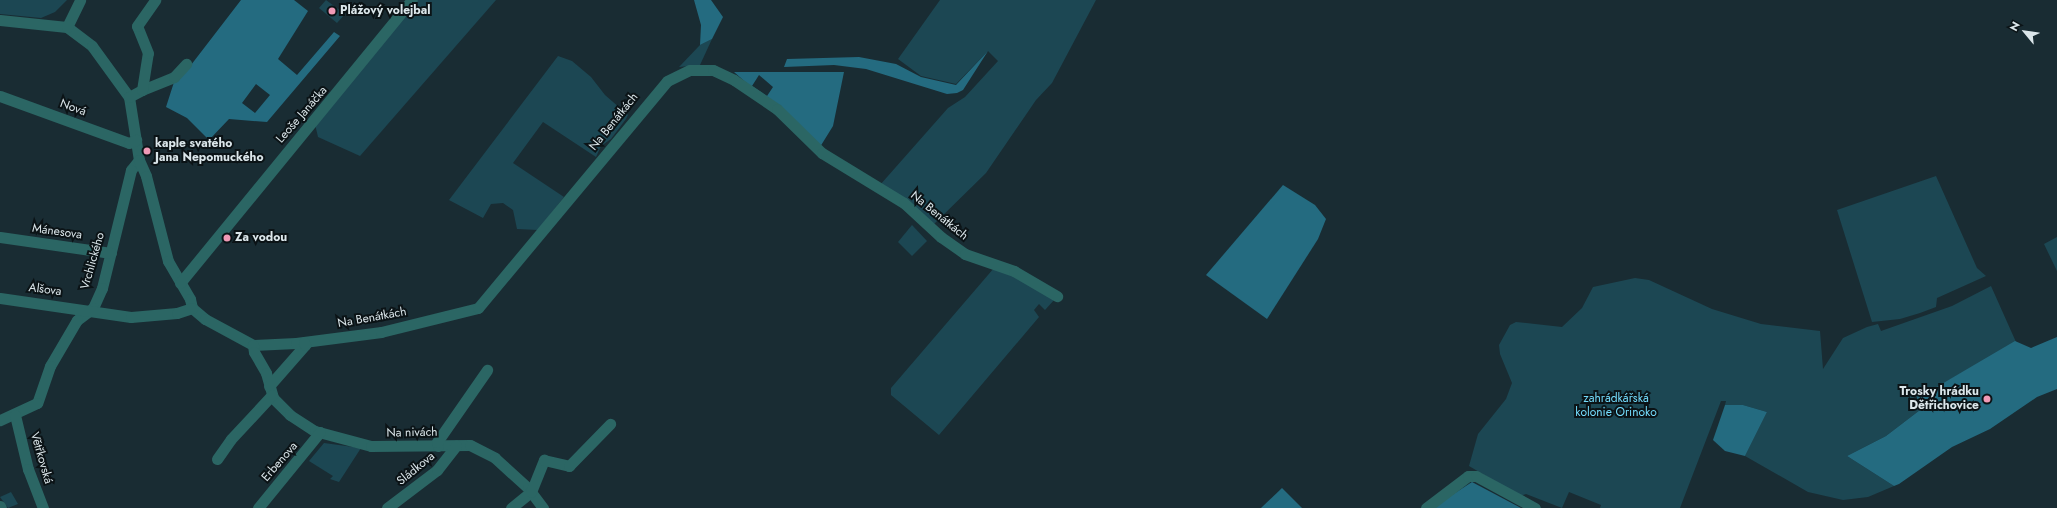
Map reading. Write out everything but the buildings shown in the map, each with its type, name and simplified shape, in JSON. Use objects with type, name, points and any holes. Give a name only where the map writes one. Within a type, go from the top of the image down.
[{"type":"street","points":[[67,27],[80,0]]},
{"type":"street","points":[[142,90],[148,52],[137,26],[155,0]]},
{"type":"street","name":"Leoše Janáčka","points":[[180,283],[412,0]]},
{"type":"street","points":[[0,20],[67,27],[92,46],[129,97],[139,160],[146,176],[168,261],[190,299],[192,308],[253,344]]},
{"type":"street","points":[[129,97],[174,76],[186,64]]},
{"type":"street","name":"Na Benátkách","points":[[253,344],[304,342],[381,332],[478,308],[543,233],[648,102],[667,81],[680,72],[694,69],[713,70],[734,80],[777,109],[822,153],[904,203],[941,237],[965,254],[1014,271],[1057,296]]},
{"type":"street","name":"Nová","points":[[0,96],[129,143],[136,140]]},
{"type":"street","name":"Vrchlického","points":[[0,420],[15,415],[37,403],[50,366],[77,320],[92,308],[102,288],[127,181],[131,170],[139,160]]},
{"type":"street","name":"Mánesova","points":[[0,237],[110,253]]},
{"type":"street","name":"Alšova","points":[[0,298],[87,311]]},
{"type":"street","points":[[87,311],[131,317],[177,313],[192,308]]},
{"type":"street","points":[[217,459],[231,439],[271,391],[305,346],[304,342]]},
{"type":"street","name":"Na nivách","points":[[253,344],[271,391],[290,415],[320,432],[371,446],[470,445],[496,458],[531,492],[543,508]]},
{"type":"street","name":"Sládkova","points":[[438,446],[437,442],[487,370]]},
{"type":"street","name":"Větřkovská","points":[[15,415],[28,469],[43,508]]},
{"type":"street","points":[[511,508],[531,492],[544,460],[569,466],[610,424]]},
{"type":"street","name":"Erbenova","points":[[258,508],[320,432]]},
{"type":"street","name":"Sládkova","points":[[387,508],[448,460],[456,446]]},
{"type":"street","points":[[1426,508],[1468,476],[1476,476],[1535,508]]},
{"type":"green space","points":[[0,0],[67,0],[55,12],[41,18],[0,14]]},
{"type":"green space","name":"Plážový volejbal","points":[[326,0],[345,14],[337,23],[319,8]]},
{"type":"green space","points":[[415,0],[496,0],[360,156],[318,137],[315,124]]},
{"type":"green space","points":[[940,0],[1096,0],[1052,83],[1036,100],[986,173],[933,225],[880,185],[948,108],[965,97],[998,61],[988,51],[956,84],[921,76],[898,59]]},
{"type":"green space","points":[[712,39],[700,65],[679,67],[700,45]]},
{"type":"green space","points":[[558,56],[572,61],[591,77],[605,95],[628,115],[611,139],[601,146],[596,157],[543,122],[513,163],[564,197],[538,230],[517,229],[513,210],[503,203],[491,204],[483,218],[449,200]]},
{"type":"green space","points":[[1936,176],[1977,268],[1986,276],[1937,298],[1936,307],[1900,319],[1872,322],[1837,210]]},
{"type":"green space","points":[[912,225],[927,241],[912,256],[898,242]]},
{"type":"green space","points":[[2057,237],[2057,271],[2044,244]]},
{"type":"green space","points":[[994,268],[1025,281],[1055,299],[1045,310],[1039,304],[1034,310],[1039,317],[939,435],[891,395],[891,388]]},
{"type":"green space","name":"zahrádkářská kolonie Orinoko","points":[[1635,278],[1649,280],[1712,309],[1761,324],[1820,331],[1823,369],[1843,338],[1867,327],[1878,324],[1881,331],[1952,306],[1991,286],[2016,342],[1928,392],[1912,394],[1920,410],[1886,436],[1847,456],[1894,486],[1868,497],[1843,500],[1808,492],[1745,456],[1767,412],[1743,405],[1725,405],[1726,401],[1721,401],[1680,508],[1600,508],[1601,505],[1569,492],[1562,508],[1526,494],[1520,496],[1469,466],[1478,434],[1506,399],[1512,383],[1500,354],[1499,345],[1510,325],[1516,322],[1562,327],[1582,308],[1593,287]]},
{"type":"green space","points":[[324,443],[361,448],[339,482],[330,479],[333,476],[309,461]]},
{"type":"green space","points":[[11,492],[18,504],[8,508],[0,497]]},
{"type":"shaded area","points":[[241,0],[294,0],[308,11],[278,59],[297,75],[334,32],[340,36],[267,122],[229,119],[209,140],[187,118],[166,107],[175,79],[191,65]],"holes":[[[256,84],[270,95],[255,113],[242,103]]]},
{"type":"shaded area","points":[[694,0],[711,0],[723,17],[712,39],[700,45],[701,25]]},
{"type":"shaded area","points":[[988,51],[963,90],[957,93],[947,94],[866,69],[834,65],[784,67],[787,59],[859,57],[896,64],[921,77],[956,85]]},
{"type":"shaded area","points":[[734,72],[844,72],[833,126],[820,147]],"holes":[[[759,75],[773,87],[767,96],[752,86]]]},
{"type":"shaded area","points":[[1283,185],[1315,205],[1326,219],[1318,239],[1267,319],[1206,275]]},
{"type":"shaded area","points":[[2057,337],[2057,389],[2037,397],[1990,429],[1952,447],[1899,484],[1894,486],[1847,456],[1886,436],[1920,410],[1916,394],[1928,392],[2015,341],[2031,348]]},
{"type":"shaded area","points":[[1725,405],[1743,405],[1767,412],[1745,456],[1725,451],[1713,440]]},
{"type":"shaded area","points":[[1472,482],[1521,508],[1432,508]]},
{"type":"shaded area","points":[[1282,488],[1302,508],[1261,508],[1262,507]]},
{"type":"place","name":"Plážový volejbal","points":[[332,11]]},
{"type":"place","name":"kaple svatého Jana Nepomuckého","points":[[147,151]]},
{"type":"place","name":"Za vodou","points":[[227,238]]},
{"type":"place","name":"Trosky hrádku Dětřichovice","points":[[1987,399]]}]
